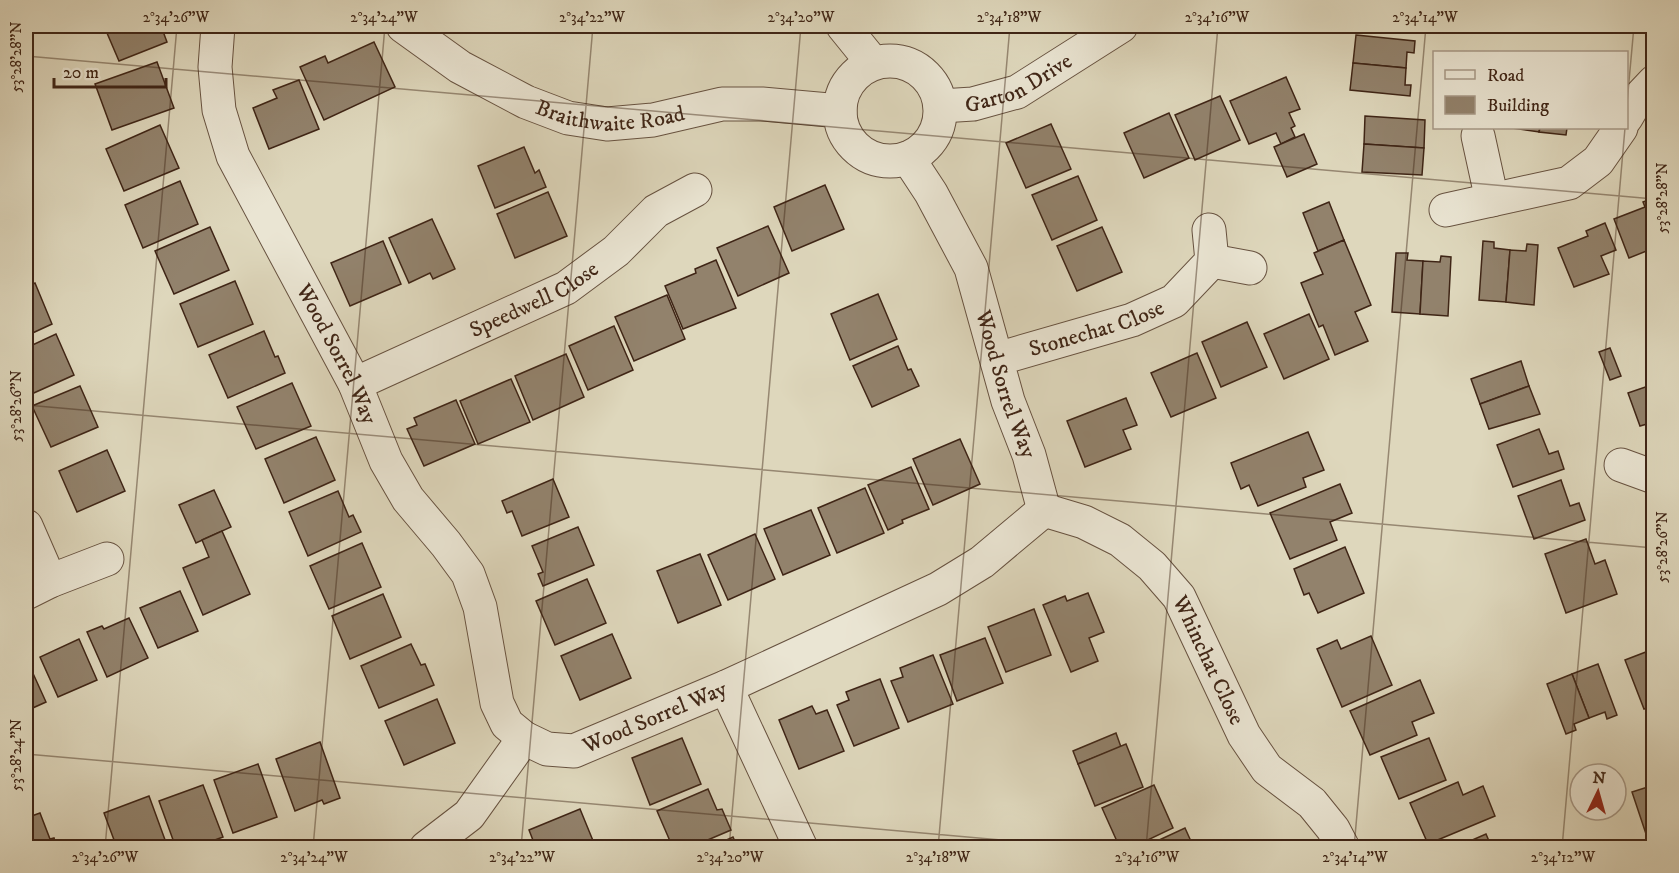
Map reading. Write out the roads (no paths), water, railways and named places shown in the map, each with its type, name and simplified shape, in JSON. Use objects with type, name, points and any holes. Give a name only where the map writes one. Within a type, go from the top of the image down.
[{"type":"street","name":"Wood Sorrel Way","points":[[218,26],[215,67],[219,110],[233,156],[355,384],[386,461],[408,500],[446,544],[468,574],[480,608],[497,703],[507,724],[524,738],[547,749],[574,752],[726,687],[938,589],[982,562],[1044,510],[1029,455],[1008,400],[971,268],[931,193],[908,158]]},
{"type":"street","name":"Braithwaite Road","points":[[403,26],[460,67],[526,102],[568,118],[607,124],[653,120],[722,104],[762,104],[840,111]]},
{"type":"street","points":[[843,26],[873,63],[859,71],[849,82],[842,96],[840,111],[843,127],[850,141],[862,152],[876,159],[891,161],[908,158]]},
{"type":"street","name":"Garton Drive","points":[[941,106],[973,104],[1017,92],[1120,26]]},
{"type":"street","name":"Garton Drive","points":[[873,63],[888,60],[903,62],[917,68],[937,91],[941,106],[940,122],[933,138],[922,150],[908,158]]},
{"type":"street","points":[[1628,114],[1636,100],[1653,82]]},
{"type":"street","points":[[1446,210],[1569,183],[1598,161],[1620,129]]},
{"type":"street","points":[[1478,136],[1492,200]]},
{"type":"street","name":"Speedwell Close","points":[[355,384],[566,288],[616,251],[656,211],[695,190]]},
{"type":"street","name":"Stonechat Close","points":[[997,359],[1132,320],[1174,301],[1211,245],[1250,268]]},
{"type":"street","points":[[1621,465],[1653,477]]},
{"type":"street","name":"Whinchat Close","points":[[1044,510],[1084,522],[1120,540],[1152,566],[1179,597],[1250,744],[1268,769],[1312,803],[1334,829],[1343,848]]},
{"type":"street","points":[[26,526],[38,587],[107,559]]},
{"type":"street","points":[[726,687],[801,848]]},
{"type":"street","points":[[426,848],[469,815],[524,738]]}]
